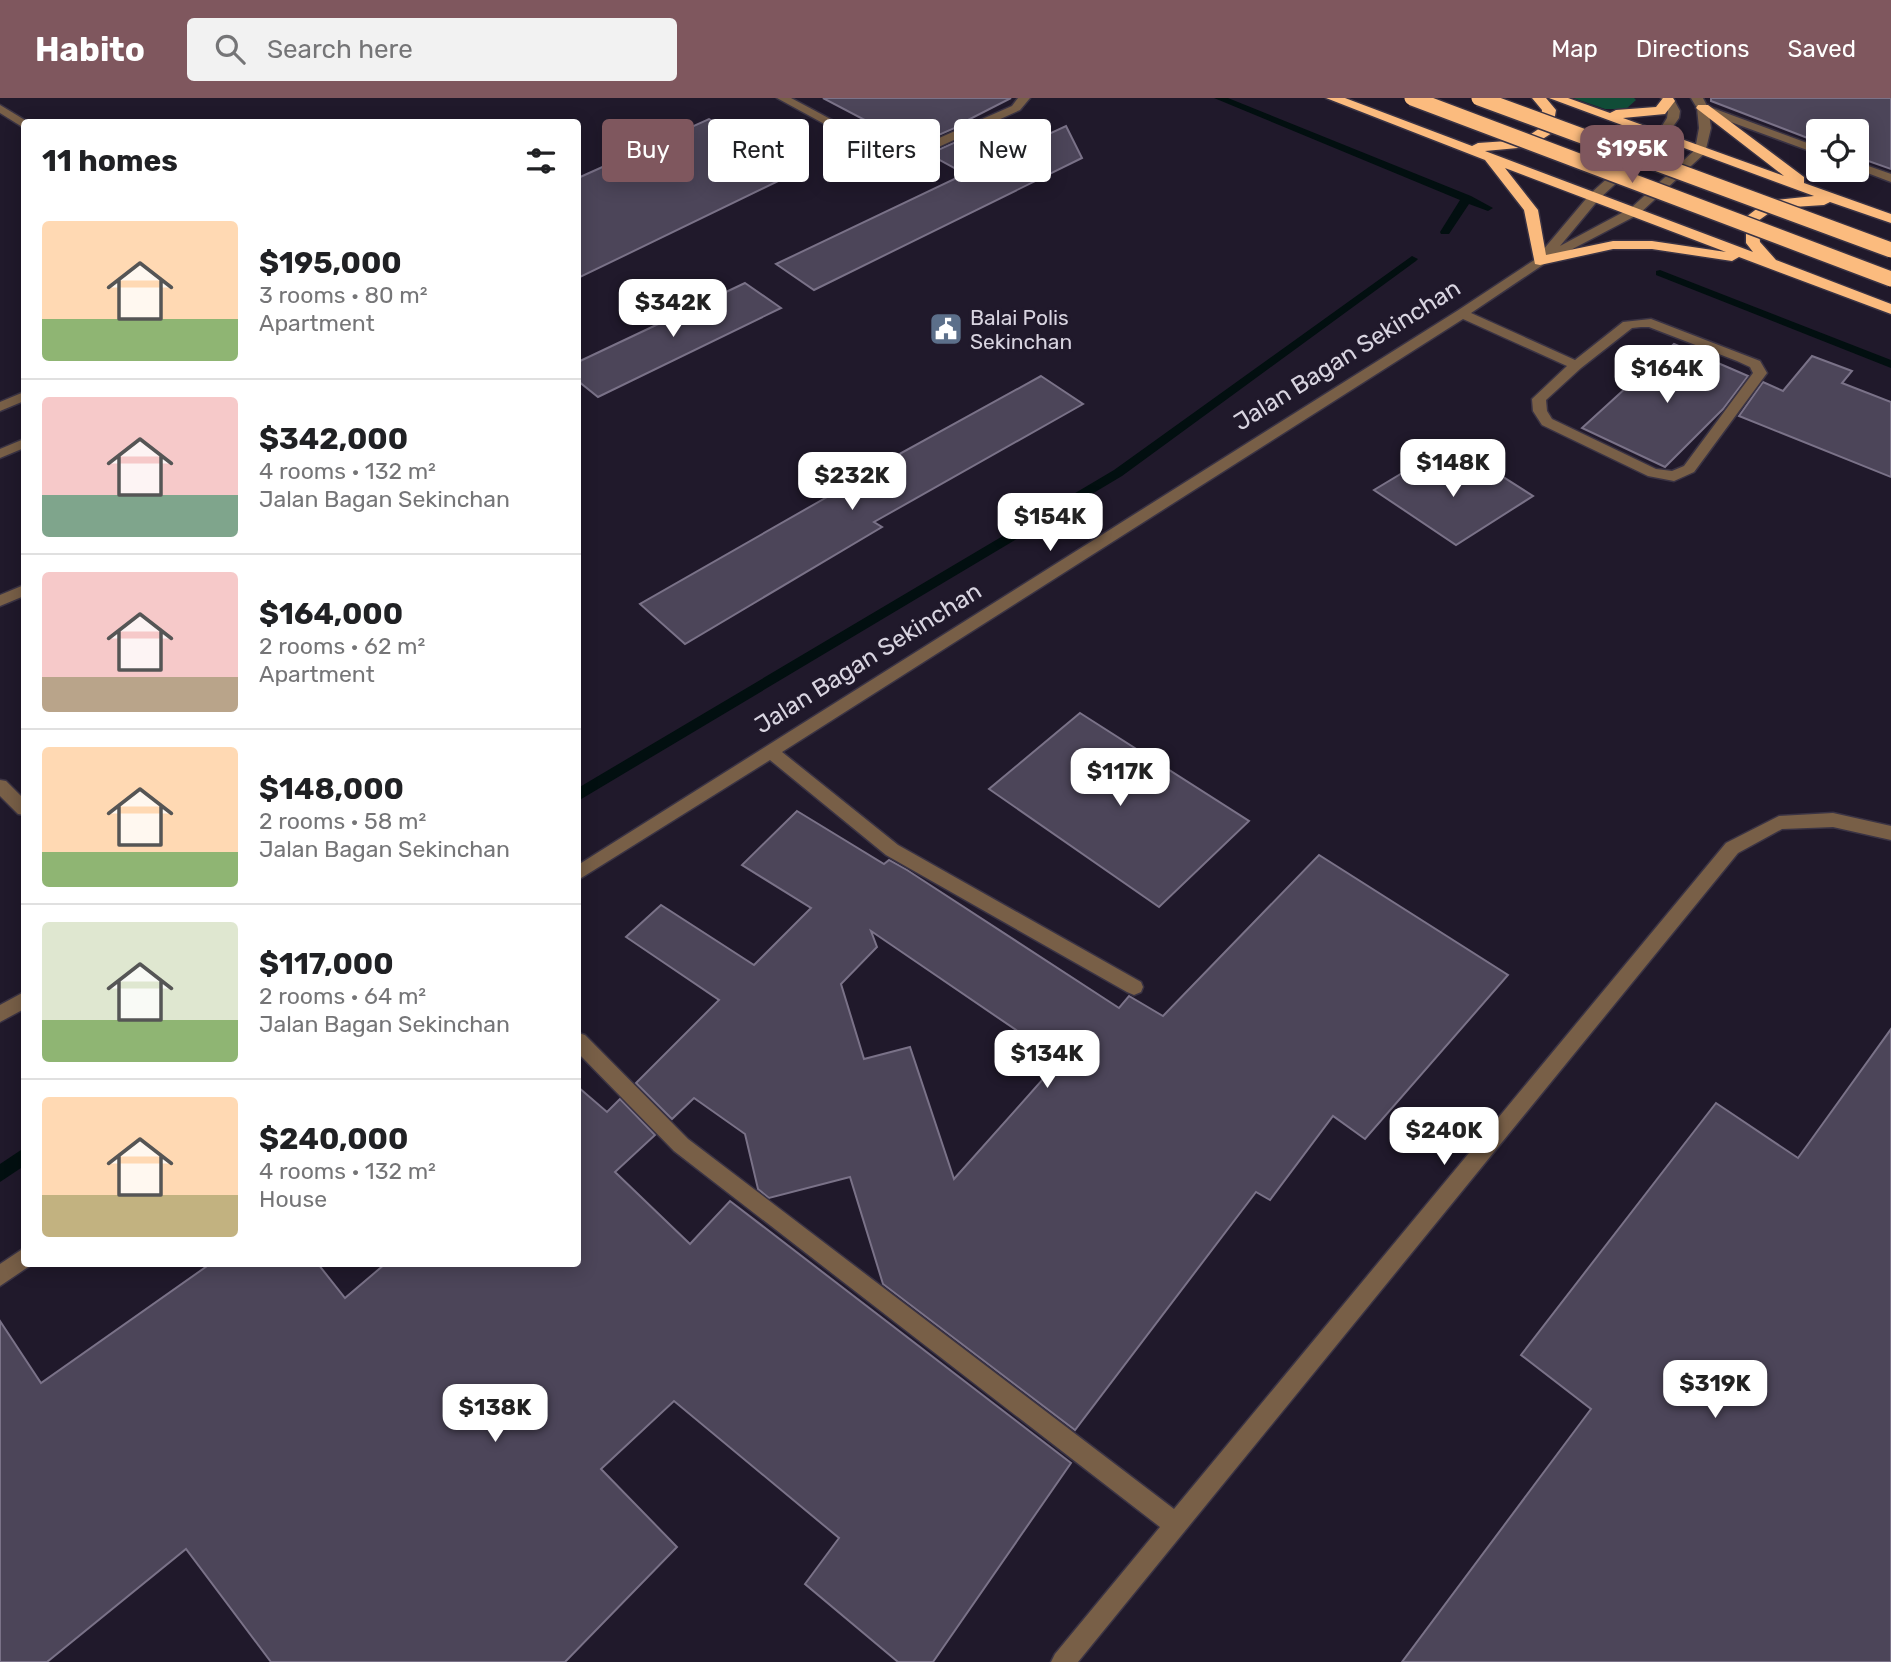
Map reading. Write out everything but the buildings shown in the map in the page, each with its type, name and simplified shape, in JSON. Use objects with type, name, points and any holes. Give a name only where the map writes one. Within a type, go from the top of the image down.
[{"type":"highway","points":[[1333,98],[1891,309]]},
{"type":"highway","points":[[1412,98],[1891,279]]},
{"type":"highway","points":[[1479,98],[1891,250]]},
{"type":"highway","points":[[1459,145],[1488,148],[1525,144],[1547,130],[1549,110],[1539,98]]},
{"type":"highway","points":[[1556,98],[1891,219]]},
{"type":"highway","points":[[1600,113],[1653,113],[1660,111],[1668,99]]},
{"type":"highway","points":[[1700,103],[1817,193]]},
{"type":"highway","points":[[1484,155],[1511,182],[1531,210],[1540,261],[1613,246],[1652,245],[1771,262]]},
{"type":"highway","points":[[1771,262],[1753,243],[1751,220],[1772,204],[1810,200],[1846,203]]},
{"type":"street","points":[[783,98],[887,154],[905,156],[1016,108],[1025,99]]},
{"type":"street","name":"Jalan Bagan Sekinchan","points":[[1540,261],[1595,196],[1661,136],[1673,118],[1674,111],[1668,99]]},
{"type":"street","points":[[1700,103],[1806,146]]},
{"type":"street","points":[[1700,103],[1704,128],[1701,151]]},
{"type":"street","points":[[0,108],[21,123]]},
{"type":"street","name":"Jalan Bagan Sekinchan","points":[[581,871],[1462,314],[1540,261],[1635,211],[1701,151]]},
{"type":"street","points":[[1869,170],[1891,178]]},
{"type":"street","points":[[1462,314],[1576,365]]},
{"type":"street","points":[[1651,323],[1742,358],[1755,364],[1760,373],[1689,470],[1674,476],[1653,473],[1547,422],[1540,411],[1539,399],[1576,365],[1628,325],[1651,323]]},
{"type":"street","points":[[0,407],[21,397]]},
{"type":"street","points":[[0,454],[21,444]]},
{"type":"street","points":[[0,601],[21,591]]},
{"type":"street","points":[[770,751],[892,850],[1134,987]]},
{"type":"street","points":[[0,786],[21,806]]},
{"type":"street","points":[[1063,1662],[1732,848],[1779,824],[1833,820],[1891,833]]},
{"type":"street","points":[[0,1014],[21,1002]]},
{"type":"street","points":[[581,1044],[681,1145],[1177,1526]]},
{"type":"street","points":[[0,1276],[21,1260]]},
{"type":"green space","points":[[1573,98],[1636,100],[1626,109],[1605,109]]},
{"type":"waterway","points":[[1219,98],[1466,199]]},
{"type":"waterway","points":[[1445,232],[1466,199]]},
{"type":"waterway","points":[[1466,199],[1488,208]]},
{"type":"waterway","points":[[581,793],[1118,473],[1412,259]]},
{"type":"waterway","points":[[1660,273],[1891,364]]},
{"type":"waterway","points":[[0,1174],[21,1158]]},
{"type":"place","name":"Balai Polis Sekinchan","points":[[946,329]]}]
